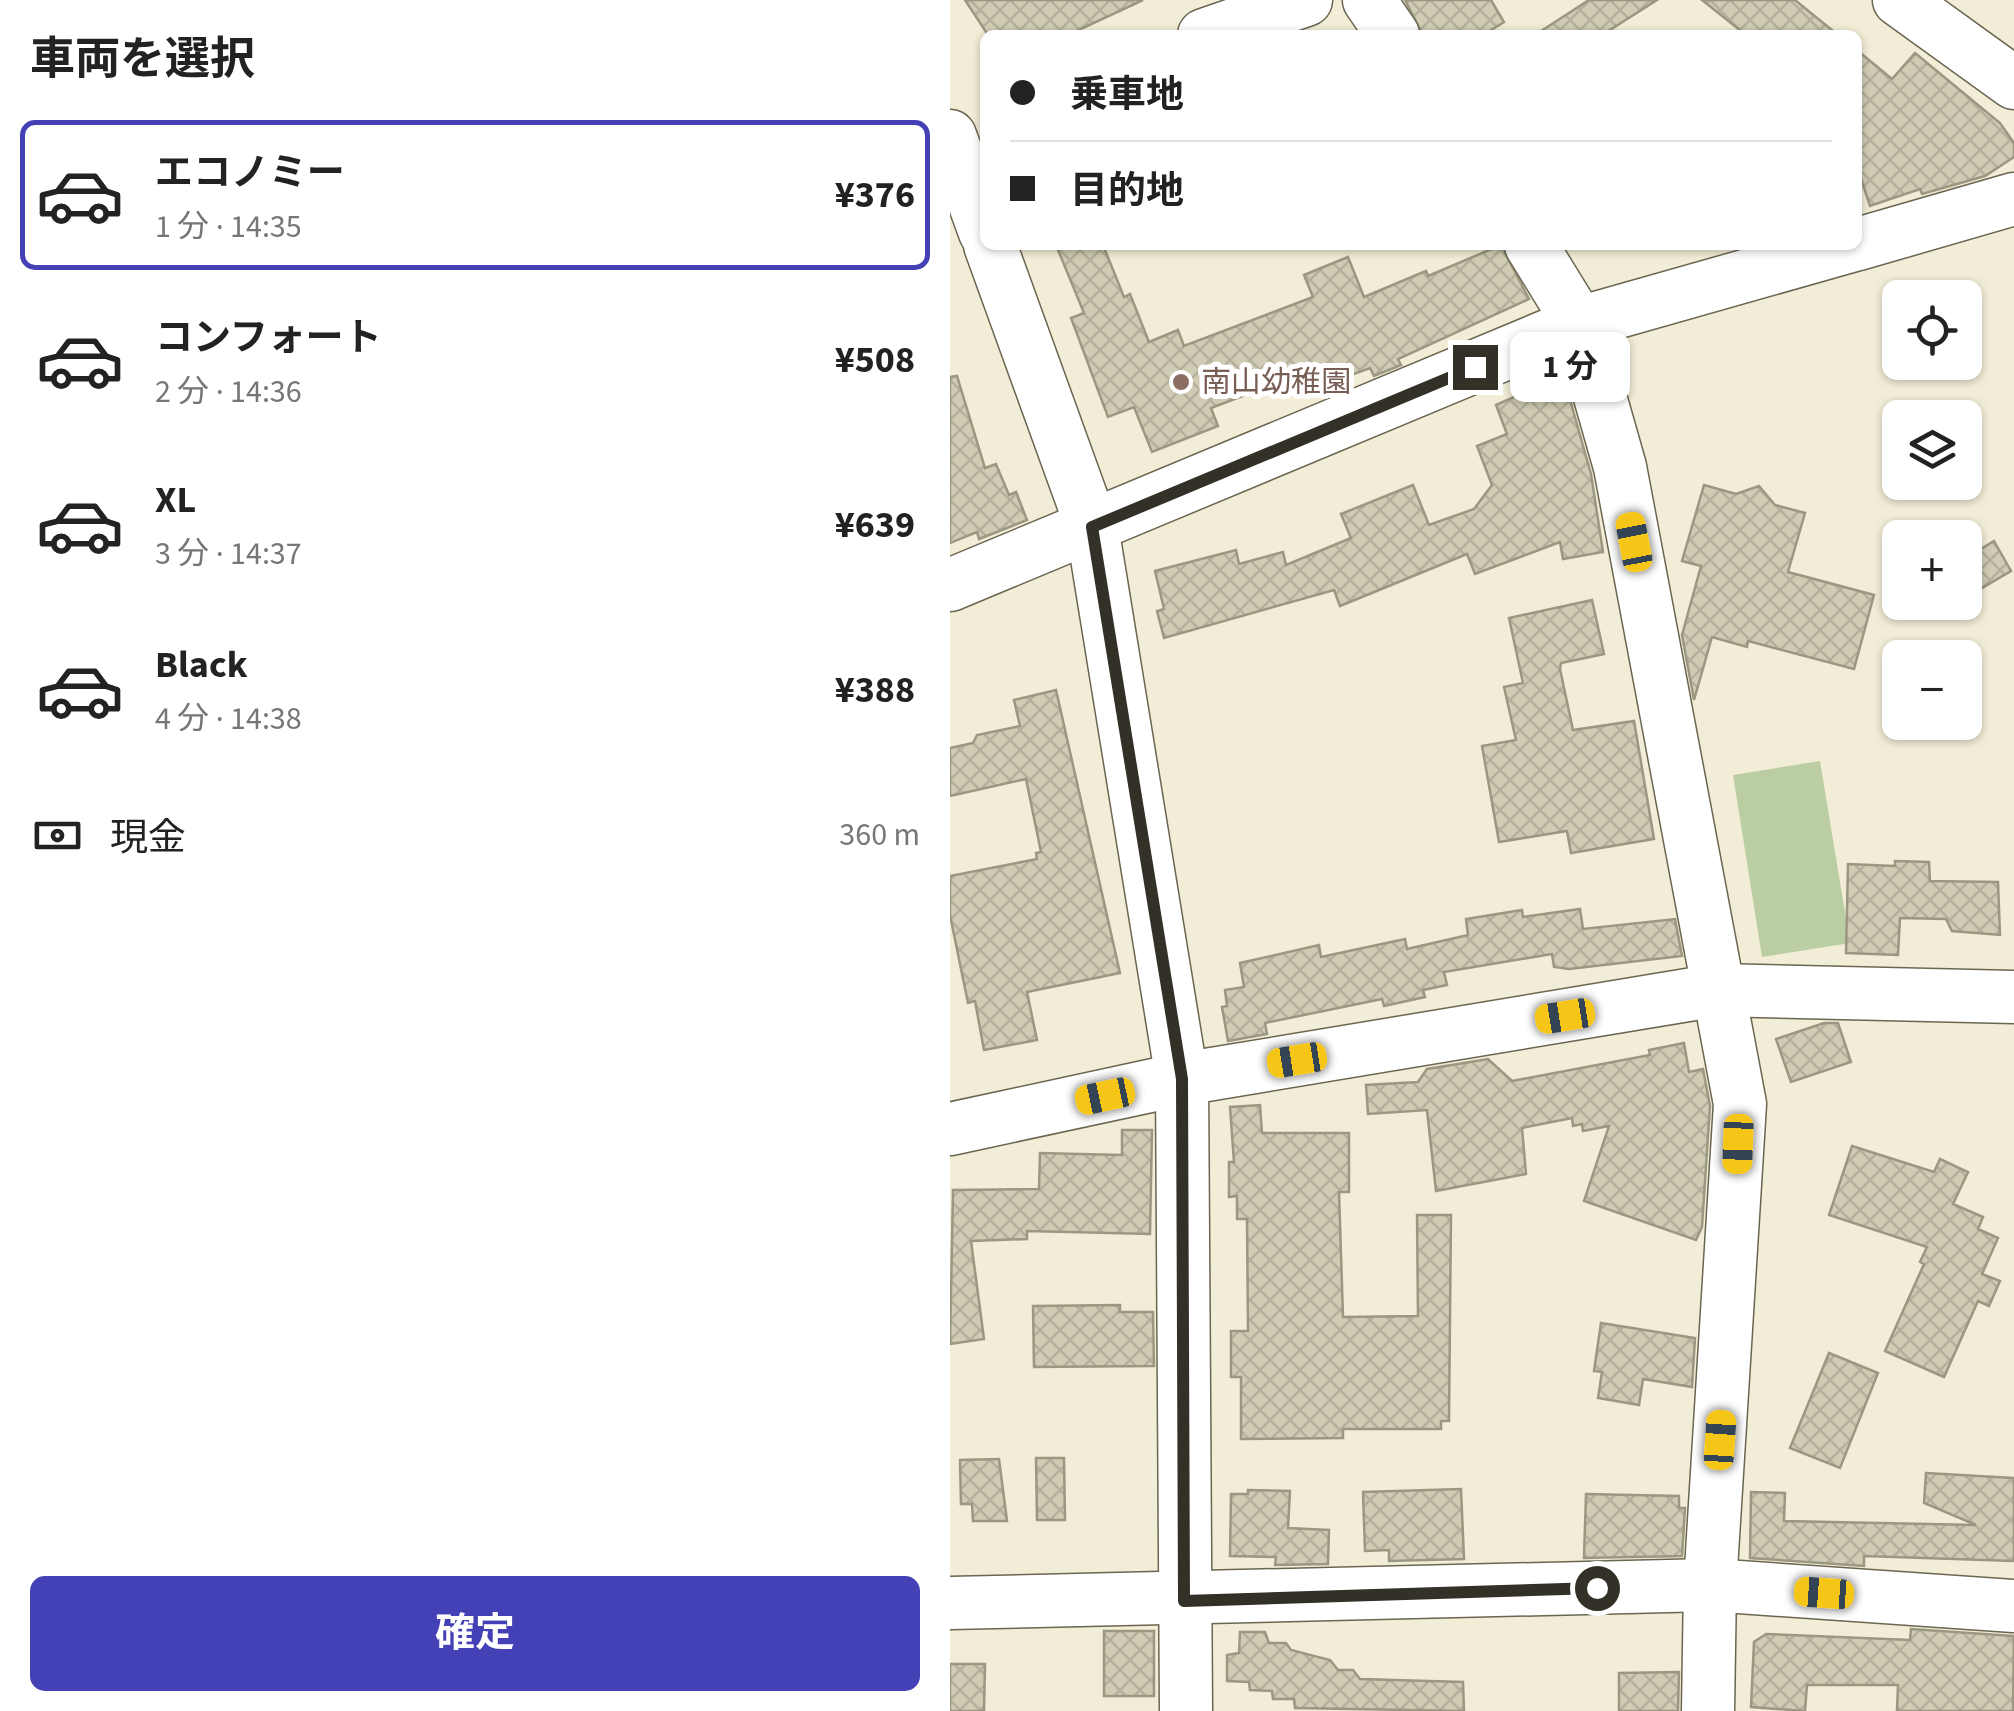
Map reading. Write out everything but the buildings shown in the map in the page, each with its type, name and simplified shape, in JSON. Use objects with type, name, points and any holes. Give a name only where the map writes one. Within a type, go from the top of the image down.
[{"type":"street","points":[[1219,30],[1306,0]]},
{"type":"street","points":[[1369,0],[1389,30]]},
{"type":"street","points":[[1899,0],[2014,82]]},
{"type":"street","points":[[950,122],[980,112]]},
{"type":"street","points":[[950,136],[980,218]]},
{"type":"street","points":[[1862,242],[2014,200]]},
{"type":"street","points":[[992,250],[1092,527],[1182,1079],[1186,1711]]},
{"type":"street","points":[[1534,250],[1579,324],[1620,467],[1740,1104],[1710,1585],[1708,1711]]},
{"type":"street","points":[[950,585],[1579,324],[1835,250]]},
{"type":"street","points":[[950,1129],[1182,1079],[1718,990],[2014,998]]},
{"type":"street","points":[[950,1603],[1184,1601],[1710,1585],[2014,1606]]},
{"type":"green space","points":[[1820,761],[1850,943],[1762,957],[1733,775]]},
{"type":"place","name":"南山幼稚園","points":[[1181,382]]},
{"type":"route","points":[[1475,367],[1092,527],[1182,1079],[1184,1601],[1597,1588]]}]
